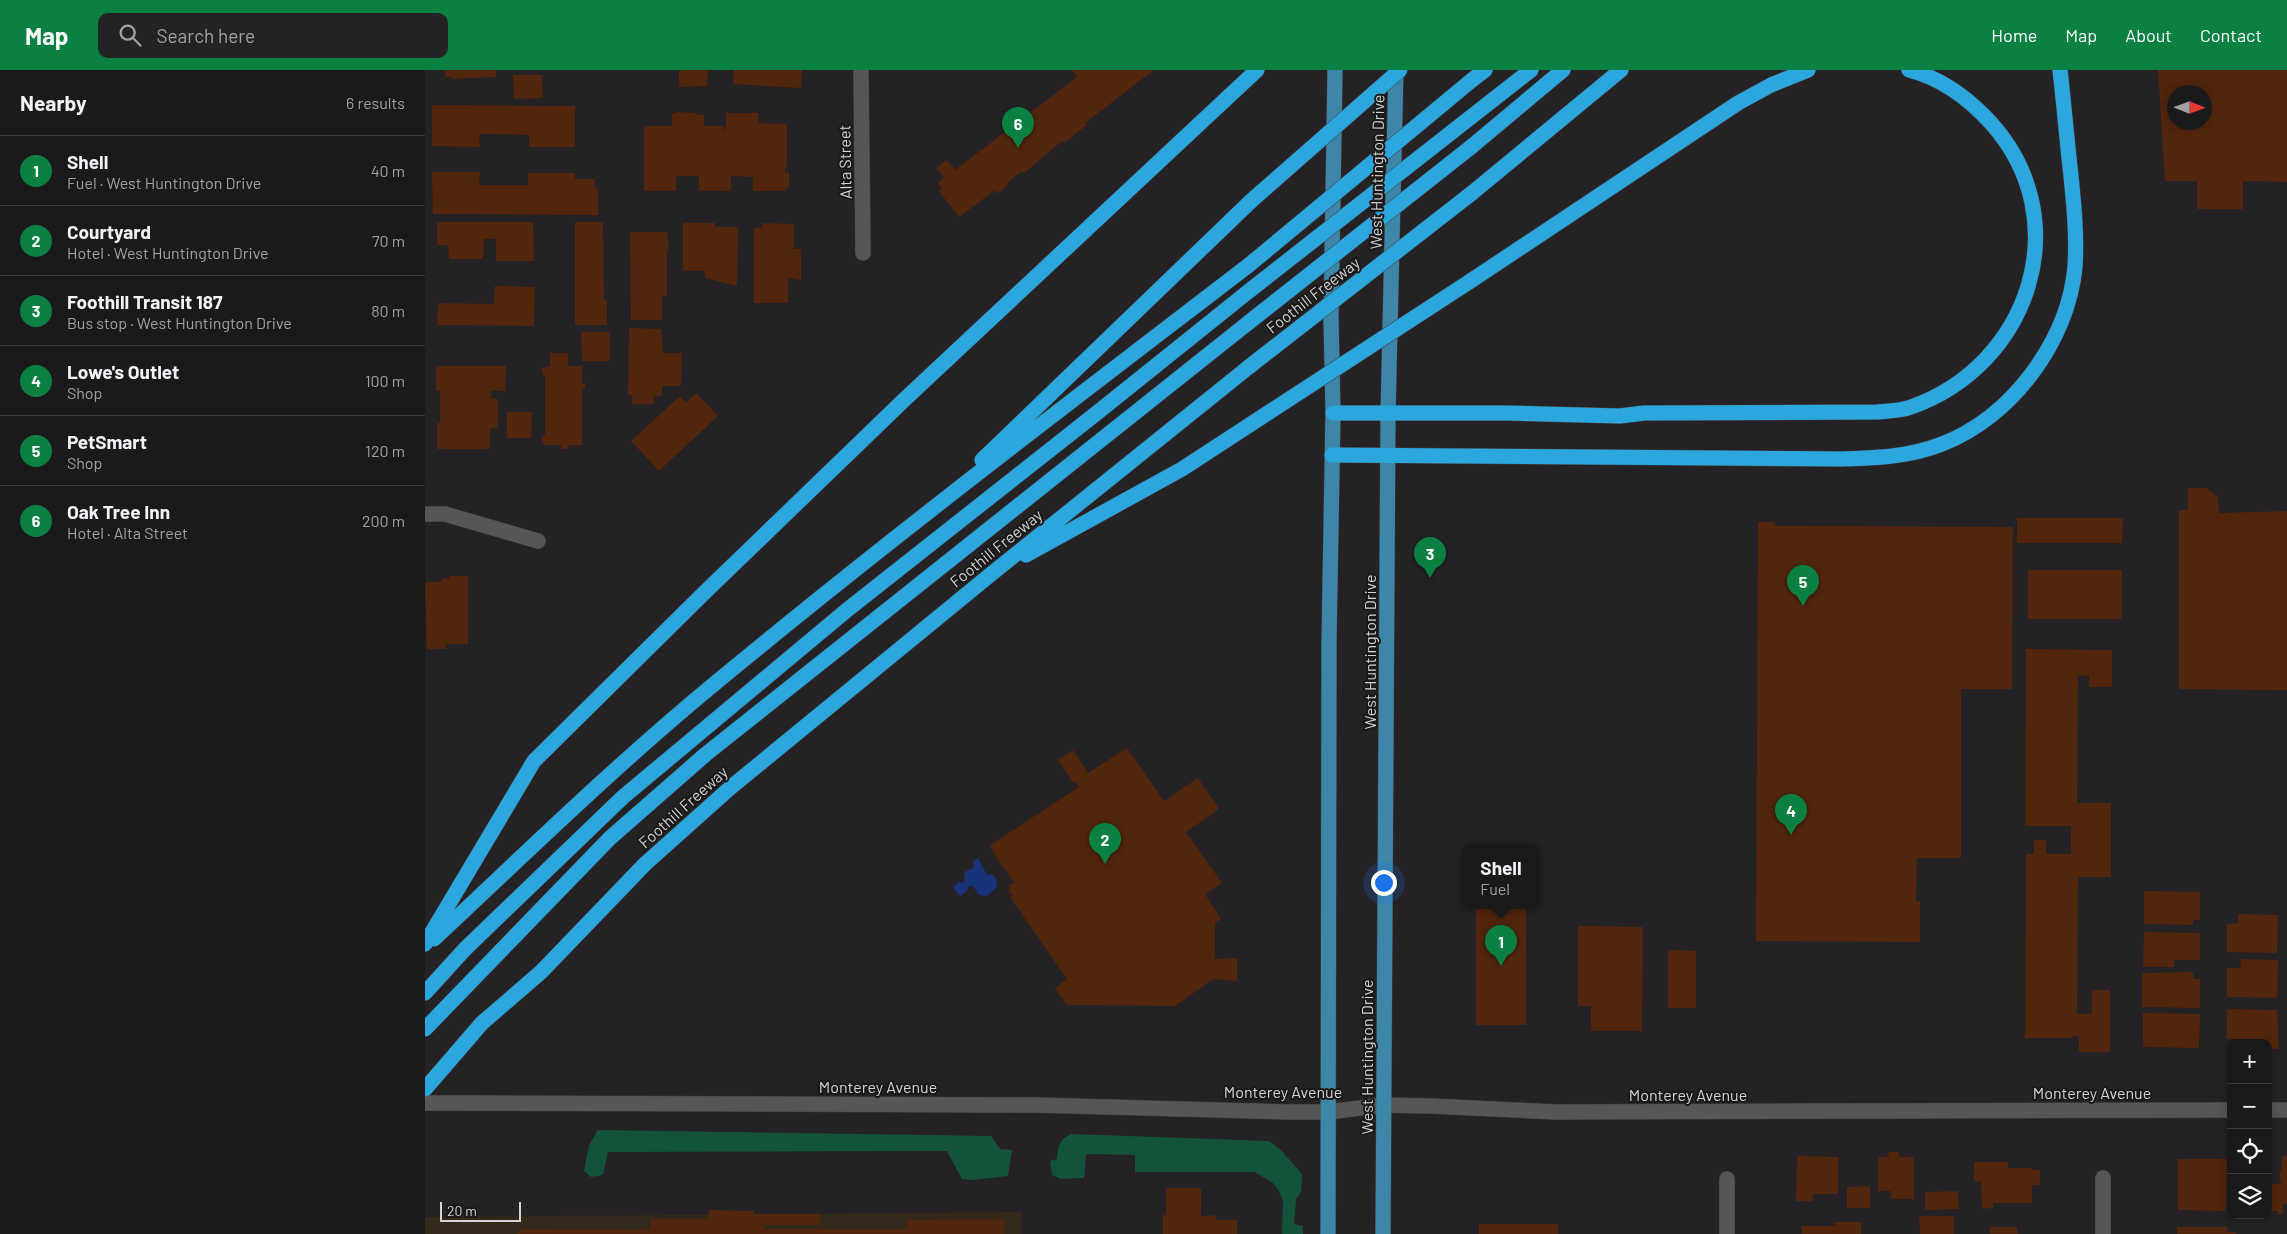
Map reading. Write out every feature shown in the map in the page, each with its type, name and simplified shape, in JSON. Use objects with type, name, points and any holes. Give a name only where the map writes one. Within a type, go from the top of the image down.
[{"type":"highway","points":[[425,946],[534,761],[703,594],[905,399],[1257,70]]},
{"type":"highway","points":[[927,512],[1251,201],[1398,70]]},
{"type":"highway","points":[[425,946],[597,786],[712,686],[927,512],[1249,265],[1485,70]]},
{"type":"highway","points":[[425,993],[465,949],[623,797],[847,610],[1531,70]]},
{"type":"highway","points":[[429,1024],[610,838],[706,754],[1471,147],[1563,70]]},
{"type":"highway","name":"Foothill Freeway","points":[[425,1089],[482,1023],[541,972],[645,864],[730,788],[990,575],[1251,366],[1472,193],[1621,70]]},
{"type":"highway","points":[[990,575],[1182,469],[1469,282],[1738,103],[1771,85],[1808,70]]},
{"type":"highway","points":[[1333,413],[1506,413],[1621,416],[1644,414],[1877,412],[1909,408],[1950,389],[1986,359],[2013,322],[2030,279],[2035,252],[2035,224],[2031,197],[2023,172],[2012,151],[1998,131],[1980,111],[1962,96],[1934,80],[1909,70]]},
{"type":"highway","points":[[1332,455],[1841,460],[1892,457],[1942,444],[1971,429],[1993,414],[2023,385],[2040,362],[2057,332],[2068,300],[2075,270],[2076,234],[2060,70]]},
{"type":"main road","points":[[1328,1234],[1329,643],[1333,413],[1331,318],[1335,70]]},
{"type":"main road","name":"West Huntington Drive","points":[[1383,1234],[1388,414],[1398,70]]},
{"type":"street","name":"Alta Street","points":[[861,70],[863,253]]},
{"type":"street","points":[[425,514],[445,514],[538,541]]},
{"type":"street","name":"Monterey Avenue","points":[[425,1103],[1035,1105],[1329,1112],[1383,1106],[1431,1106],[1555,1112],[2227,1110]]},
{"type":"street","points":[[2272,1110],[2287,1110]]},
{"type":"street","points":[[2103,1178],[2103,1234]]},
{"type":"street","points":[[1727,1179],[1727,1234]]},
{"type":"shaded area","points":[[1022,1212],[1021,1234],[425,1234],[425,1217]]},
{"type":"green space","points":[[598,1130],[991,1136],[1000,1149],[1012,1150],[1008,1176],[972,1180],[962,1179],[947,1151],[608,1152],[603,1175],[591,1177],[584,1171],[589,1145]]},
{"type":"green space","points":[[1071,1134],[1269,1141],[1280,1149],[1302,1174],[1301,1192],[1296,1199],[1294,1224],[1303,1226],[1303,1234],[1282,1234],[1283,1201],[1279,1191],[1272,1182],[1254,1172],[1135,1172],[1135,1155],[1086,1154],[1084,1178],[1061,1179],[1052,1175],[1050,1161],[1057,1159],[1060,1144]]},
{"type":"water","points":[[978,858],[987,875],[992,874],[997,881],[996,888],[987,896],[979,895],[973,886],[968,887],[967,891],[960,896],[953,887],[959,882],[964,883],[965,872],[974,867],[973,862]]},
{"type":"building","points":[[445,70],[496,70],[496,77],[451,79],[451,77],[445,77]]},
{"type":"building","points":[[679,70],[708,70],[707,86],[679,87]]},
{"type":"building","points":[[734,70],[802,70],[801,88],[733,84]]},
{"type":"building","points":[[1072,70],[1154,70],[1085,123],[1087,125],[1064,143],[1062,141],[1024,173],[1022,171],[997,194],[995,190],[959,217],[939,191],[942,190],[938,183],[944,178],[936,168],[947,160],[955,170],[1077,77]]},
{"type":"building","points":[[2158,70],[2287,70],[2287,182],[2243,181],[2243,209],[2197,209],[2197,181],[2165,181]]},
{"type":"building","points":[[513,75],[542,75],[543,98],[514,99]]},
{"type":"building","points":[[432,105],[575,106],[575,147],[529,147],[529,135],[479,134],[480,147],[432,146]]},
{"type":"building","points":[[676,112],[704,115],[704,126],[724,126],[723,129],[726,129],[726,113],[758,113],[758,123],[787,124],[787,167],[785,167],[785,173],[789,173],[789,188],[785,188],[785,191],[753,191],[753,177],[731,176],[731,191],[699,191],[699,176],[676,176],[676,191],[644,191],[644,126],[672,126],[672,114]]},
{"type":"building","points":[[432,172],[480,172],[479,185],[528,185],[528,173],[575,173],[575,179],[595,179],[595,188],[598,188],[598,215],[433,214]]},
{"type":"building","points":[[437,222],[533,222],[534,261],[496,261],[496,239],[484,239],[483,259],[449,259],[448,245],[437,245]]},
{"type":"building","points":[[575,222],[603,222],[604,300],[607,300],[607,325],[575,325]]},
{"type":"building","points":[[683,223],[715,223],[715,227],[738,227],[737,286],[705,278],[705,271],[683,271]]},
{"type":"building","points":[[762,223],[794,224],[794,249],[801,249],[801,280],[788,278],[788,303],[754,303],[754,228],[762,228]]},
{"type":"building","points":[[630,232],[667,232],[669,249],[667,250],[667,296],[662,296],[662,320],[631,320]]},
{"type":"building","points":[[495,286],[535,287],[534,326],[437,325],[438,303],[494,304]]},
{"type":"building","points":[[629,328],[661,329],[663,353],[682,353],[681,386],[662,386],[662,396],[654,396],[654,404],[632,404],[632,395],[628,395]]},
{"type":"building","points":[[581,332],[610,332],[610,361],[582,361]]},
{"type":"building","points":[[550,353],[568,353],[568,366],[582,366],[582,383],[585,383],[585,389],[582,389],[582,445],[569,445],[568,449],[561,449],[561,445],[545,445],[542,443],[542,436],[545,436],[545,374],[542,375],[542,368],[550,366]]},
{"type":"building","points":[[436,366],[506,366],[505,391],[491,391],[491,399],[498,399],[498,428],[490,428],[490,449],[437,449],[437,423],[440,423],[440,391],[436,391]]},
{"type":"building","points":[[696,393],[718,416],[659,471],[631,441],[680,396],[686,402]]},
{"type":"building","points":[[507,412],[532,412],[531,438],[507,438]]},
{"type":"building","points":[[2188,488],[2206,488],[2218,497],[2219,513],[2287,511],[2287,690],[2179,689],[2179,510],[2188,510]]},
{"type":"building","points":[[2017,518],[2123,518],[2122,543],[2017,543]]},
{"type":"building","points":[[1758,522],[1775,522],[1775,526],[2013,527],[2012,689],[1961,689],[1961,858],[1917,858],[1916,901],[1920,901],[1920,942],[1756,941]]},
{"type":"building","points":[[2028,570],[2122,570],[2122,619],[2028,619]]},
{"type":"building","points":[[450,576],[468,576],[468,644],[446,644],[446,649],[427,649],[425,582],[442,582],[442,578],[448,579]]},
{"type":"building","points":[[2026,649],[2112,650],[2112,687],[2089,687],[2089,675],[2078,676],[2077,803],[2111,803],[2111,877],[2078,877],[2077,1014],[2092,1014],[2092,990],[2110,990],[2110,1052],[2079,1052],[2079,1036],[2072,1036],[2071,1038],[2025,1038],[2026,854],[2034,854],[2034,840],[2046,840],[2046,854],[2071,854],[2071,826],[2025,826]]},
{"type":"building","points":[[1127,748],[1164,801],[1198,778],[1219,809],[1186,832],[1222,883],[1205,894],[1221,919],[1215,923],[1215,959],[1237,958],[1237,981],[1213,979],[1175,1006],[1067,1005],[1055,988],[1067,979],[1010,897],[1013,895],[1009,893],[1010,884],[1014,883],[989,846],[1079,787],[1075,781],[1073,783],[1058,760],[1073,750],[1088,773]]},
{"type":"building","points":[[2144,891],[2200,892],[2200,920],[2193,920],[2193,925],[2144,924]]},
{"type":"building","points":[[1476,909],[1526,909],[1526,1025],[1476,1025]]},
{"type":"building","points":[[2238,914],[2278,915],[2277,953],[2227,952],[2227,924],[2238,923]]},
{"type":"building","points":[[1578,926],[1643,927],[1642,1031],[1591,1031],[1591,1006],[1578,1006]]},
{"type":"building","points":[[2144,932],[2200,933],[2200,960],[2174,960],[2174,967],[2143,967]]},
{"type":"building","points":[[1668,950],[1696,951],[1696,1008],[1668,1008]]},
{"type":"building","points":[[2240,959],[2278,960],[2277,998],[2227,997],[2227,968],[2241,968]]},
{"type":"building","points":[[2193,972],[2193,979],[2200,979],[2200,1008],[2142,1007],[2142,973]]},
{"type":"building","points":[[2227,1009],[2277,1010],[2279,1049],[2272,1049],[2272,1039],[2227,1039]]},
{"type":"building","points":[[2143,1013],[2200,1014],[2199,1048],[2143,1047]]},
{"type":"building","points":[[1888,1152],[1899,1152],[1899,1157],[1914,1157],[1914,1199],[1891,1199],[1891,1191],[1878,1191],[1878,1157],[1889,1157]]},
{"type":"building","points":[[1797,1156],[1838,1157],[1838,1194],[1813,1194],[1813,1201],[1796,1201]]},
{"type":"building","points":[[2282,1156],[2287,1156],[2287,1204],[2283,1204],[2283,1214],[2278,1214],[2278,1211],[2272,1211],[2272,1184],[2281,1184],[2279,1171],[2282,1171]]},
{"type":"building","points":[[2178,1159],[2227,1159],[2226,1211],[2178,1210]]},
{"type":"building","points":[[1974,1162],[2008,1162],[2008,1168],[2040,1170],[2040,1185],[2032,1185],[2032,1203],[1993,1203],[1993,1208],[1982,1209],[1981,1181],[1974,1181]]},
{"type":"building","points":[[1870,1186],[1870,1208],[1847,1208],[1847,1187]]},
{"type":"building","points":[[1166,1188],[1201,1188],[1201,1216],[1216,1215],[1216,1220],[1237,1220],[1237,1234],[1163,1234],[1163,1215],[1166,1215]]},
{"type":"building","points":[[1958,1191],[1959,1209],[1925,1210],[1925,1192]]},
{"type":"building","points":[[709,1210],[754,1211],[754,1214],[820,1214],[820,1225],[765,1225],[765,1229],[908,1229],[907,1220],[1004,1219],[1004,1234],[517,1234],[521,1229],[650,1230],[651,1219],[709,1219]]},
{"type":"building","points":[[1919,1216],[1954,1216],[1954,1234],[1920,1234]]},
{"type":"building","points":[[1835,1222],[1861,1222],[1861,1234],[1802,1234],[1801,1226],[1835,1226]]},
{"type":"building","points":[[1479,1224],[1558,1224],[1558,1234],[1479,1234]]},
{"type":"building","points":[[1990,1227],[2017,1227],[2018,1234],[1990,1234]]},
{"type":"building","points":[[2177,1227],[2227,1227],[2227,1232],[2236,1232],[2236,1234],[2177,1234]]},
{"type":"place","name":"Oak Tree Inn","points":[[1018,148]]},
{"type":"place","name":"Foothill Transit 187","points":[[1430,578]]},
{"type":"place","name":"PetSmart","points":[[1803,606]]},
{"type":"place","name":"Lowe's Outlet","points":[[1791,835]]},
{"type":"place","name":"Courtyard","points":[[1105,864]]},
{"type":"place","name":"Shell","points":[[1501,966]]}]
